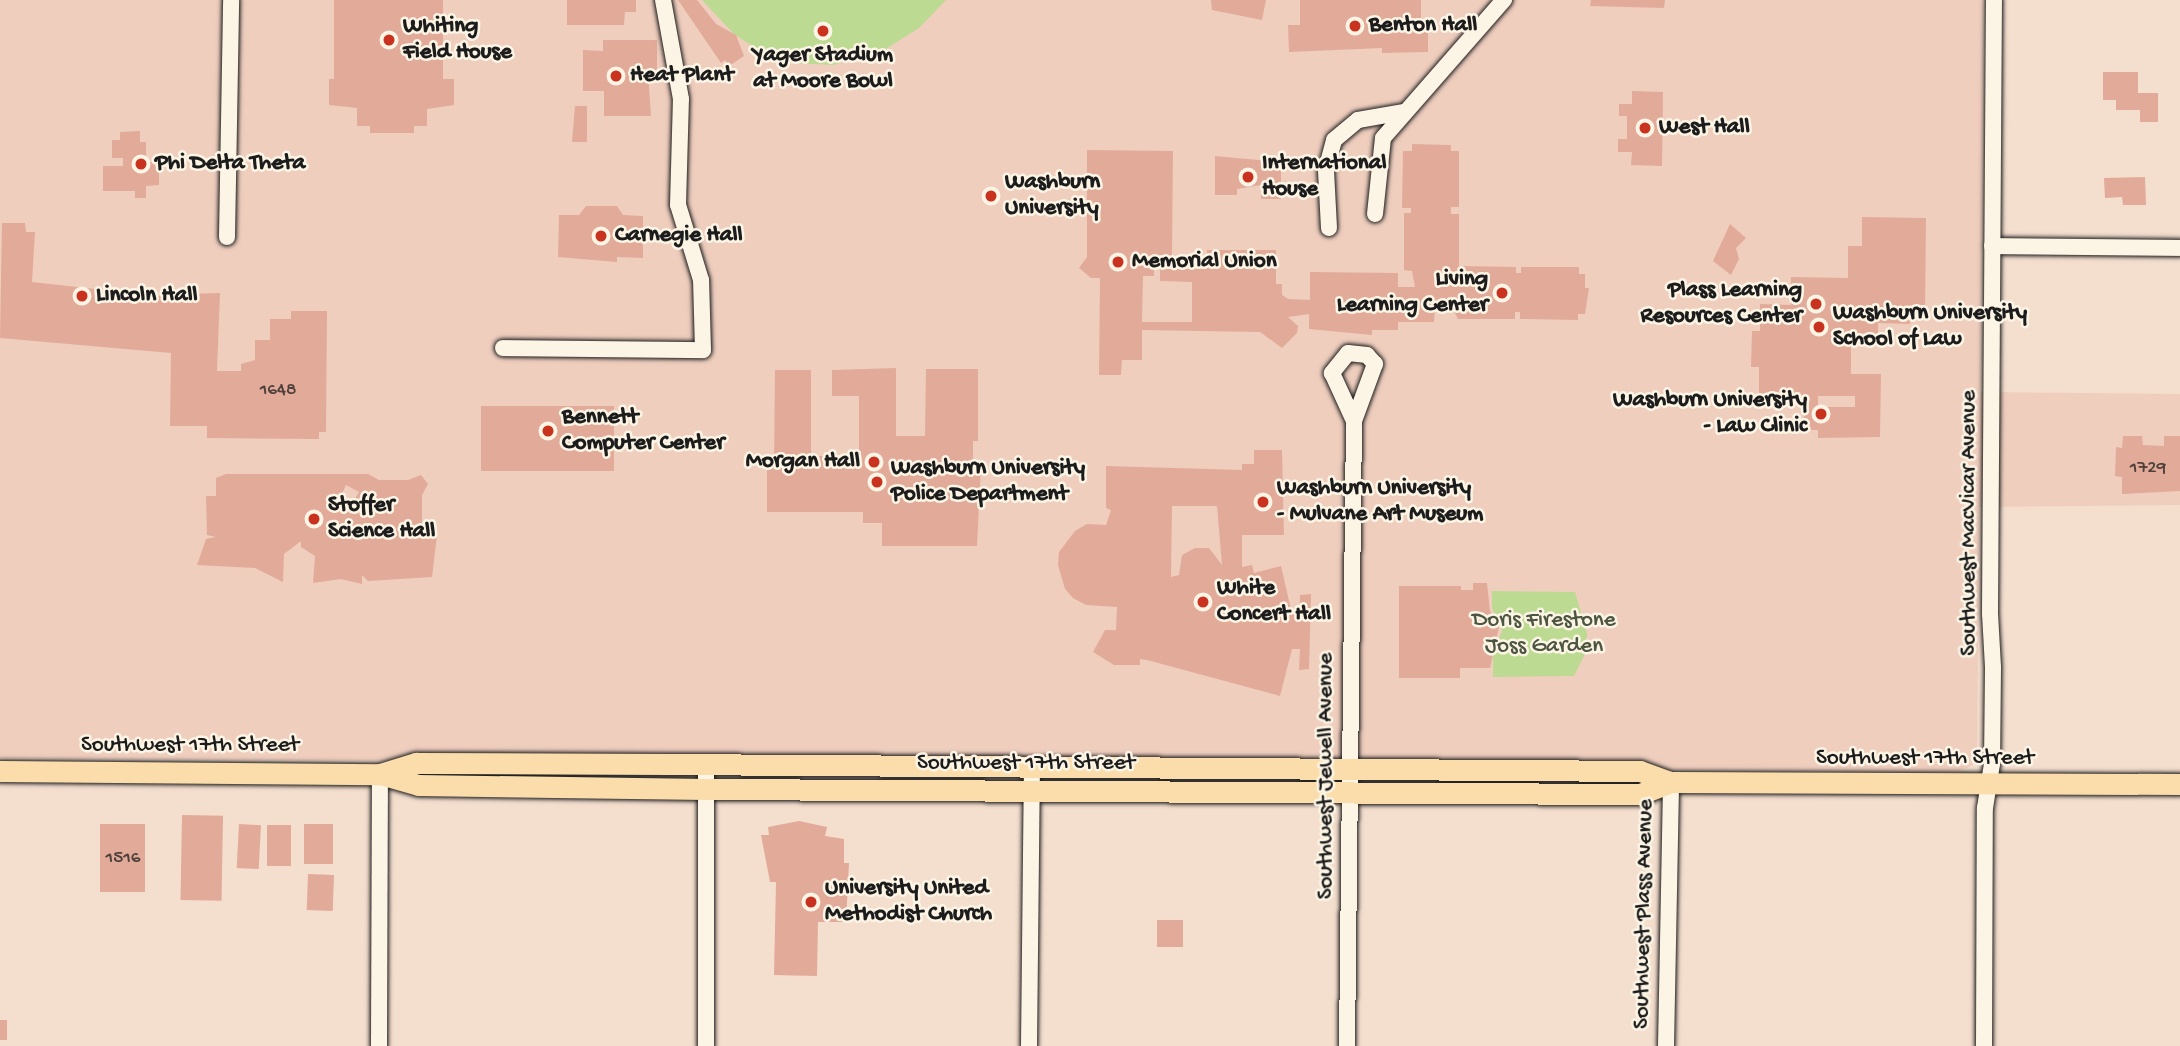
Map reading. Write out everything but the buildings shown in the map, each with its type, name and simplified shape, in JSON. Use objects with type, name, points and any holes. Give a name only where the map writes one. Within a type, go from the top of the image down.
[{"type":"main road","name":"Southwest 17th Street","points":[[380,774],[416,763],[706,764],[1640,771],[1671,782],[2180,785]]},
{"type":"main road","name":"Southwest 17th Street","points":[[0,771],[380,774],[418,785],[706,789],[1640,794],[1671,782]]},
{"type":"street","points":[[227,237],[231,0]]},
{"type":"street","points":[[503,348],[703,350],[701,280],[678,205],[681,99],[663,0]]},
{"type":"street","points":[[1375,214],[1379,145],[1404,112],[1433,85],[1468,37],[1504,0]]},
{"type":"street","name":"Southwest MacVicar Avenue","points":[[1983,1046],[1989,785],[1994,0]]},
{"type":"street","points":[[1329,228],[1326,170],[1334,141],[1357,120],[1404,112]]},
{"type":"street","points":[[1992,246],[2180,248]]},
{"type":"street","name":"Southwest Jewell Avenue","points":[[1348,1046],[1353,421]]},
{"type":"street","points":[[706,764],[706,1046]]},
{"type":"street","points":[[1029,1046],[1031,768]]},
{"type":"street","points":[[379,1046],[380,774]]},
{"type":"street","name":"Southwest Plass Avenue","points":[[1666,1046],[1671,782]]},
{"type":"shaded area","name":"Washburn University","points":[[0,0],[1983,0],[1980,392],[2180,394],[2180,505],[1979,507],[1977,750],[1973,765],[1958,772],[0,758]]},
{"type":"green space","name":"Yager Stadium at Moore Bowl","points":[[702,0],[946,0],[919,28],[884,50],[833,65],[795,63],[761,52],[734,34]]},
{"type":"green space","name":"Doris Firestone Joss Garden","points":[[1492,591],[1575,592],[1587,633],[1585,654],[1574,676],[1493,677],[1493,656],[1502,631],[1492,608]]},
{"type":"place","name":"Benton Hall","points":[[1355,26]]},
{"type":"place","name":"Yager Stadium at Moore Bowl","points":[[823,31]]},
{"type":"place","name":"Whiting Field House","points":[[389,40]]},
{"type":"place","name":"Heat Plant","points":[[616,76]]},
{"type":"place","name":"West Hall","points":[[1645,128]]},
{"type":"place","name":"Phi Delta Theta","points":[[141,164]]},
{"type":"place","name":"International House","points":[[1248,177]]},
{"type":"place","name":"Washburn University","points":[[991,196]]},
{"type":"place","name":"Carnegie Hall","points":[[601,236]]},
{"type":"place","name":"Memorial Union","points":[[1118,262]]},
{"type":"place","name":"Living Learning Center","points":[[1502,293]]},
{"type":"place","name":"Lincoln Hall","points":[[82,296]]},
{"type":"place","name":"Plass Learning Resources Center","points":[[1816,304]]},
{"type":"place","name":"Washburn University School of Law","points":[[1819,327]]},
{"type":"place","name":"Washburn University - Law Clinic","points":[[1821,414]]},
{"type":"place","name":"Bennett Computer Center","points":[[548,431]]},
{"type":"place","name":"Morgan Hall","points":[[874,462]]},
{"type":"place","name":"Washburn University Police Department","points":[[877,482]]},
{"type":"place","name":"Washburn University - Mulvane Art Museum","points":[[1263,502]]},
{"type":"place","name":"Stoffer Science Hall","points":[[314,519]]},
{"type":"place","name":"White Concert Hall","points":[[1203,602]]},
{"type":"place","name":"University United Methodist Church","points":[[811,902]]}]
